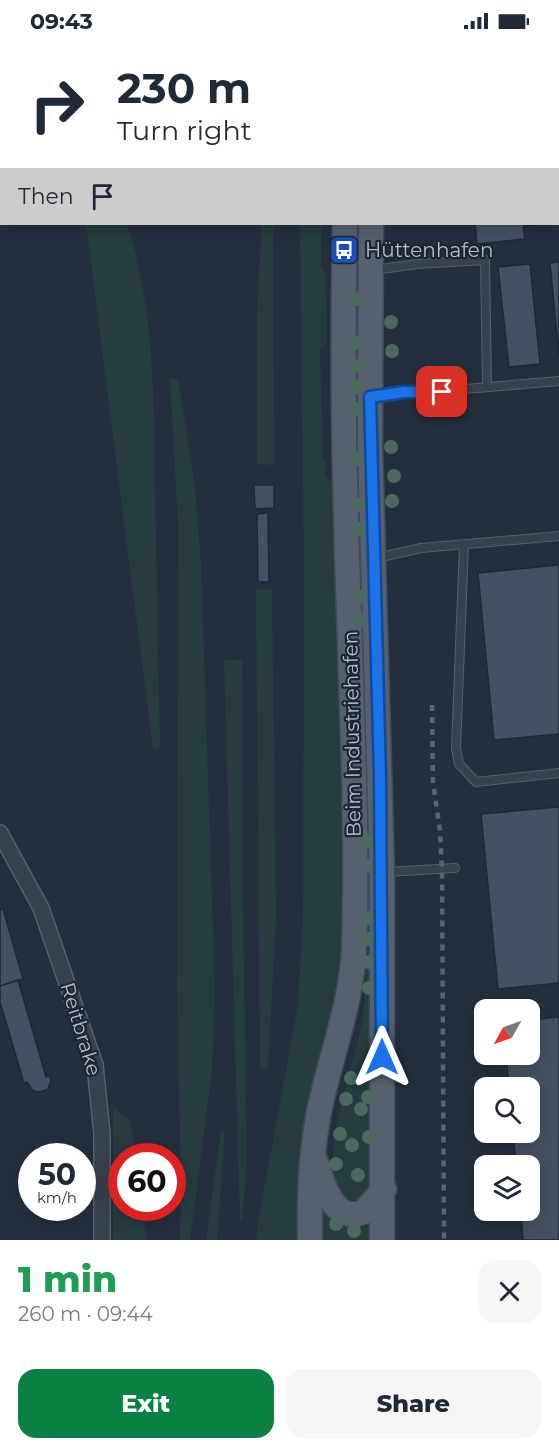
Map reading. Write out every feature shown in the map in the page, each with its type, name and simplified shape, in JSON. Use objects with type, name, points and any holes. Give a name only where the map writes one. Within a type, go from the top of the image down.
[{"type":"main road","name":"Beim Industriehafen","points":[[310,1240],[313,1154],[319,1113],[348,995],[354,946],[354,803],[344,389],[345,225]]},
{"type":"main road","name":"Beim Industriehafen","points":[[371,225],[370,397],[382,872],[384,1189],[382,1240]]},
{"type":"main road","points":[[313,1154],[327,1196],[340,1210],[354,1214],[364,1212],[384,1189]]},
{"type":"street","name":"Reitbrake","points":[[0,833],[41,908],[95,1065],[102,1134],[102,1240]]},
{"type":"lane","points":[[370,271],[417,264],[485,260],[487,387]]},
{"type":"lane","points":[[370,397],[404,392],[442,392],[559,381]]},
{"type":"lane","points":[[373,559],[421,548],[559,536]]},
{"type":"lane","points":[[464,545],[456,748],[459,764],[476,782],[559,773]]},
{"type":"lane","points":[[382,872],[455,868]]},
{"type":"green space","points":[[86,225],[127,225],[143,289],[148,323],[154,423],[160,747],[153,750]]},
{"type":"green space","points":[[262,225],[273,225],[274,465],[257,464],[257,309]]},
{"type":"green space","points":[[300,225],[321,225],[321,268],[326,273],[327,344],[320,349],[323,458],[326,464],[324,474],[329,480],[334,480],[340,640],[344,893],[342,964],[299,1240],[256,1240],[298,1005],[303,916],[304,572]]},
{"type":"green space","points":[[355,225],[360,225],[371,943],[371,1183],[364,1196],[354,1200],[345,1197],[336,1184],[333,1165],[339,1114],[362,1021],[366,967],[354,482]]},
{"type":"green space","points":[[170,379],[178,379],[194,479],[201,562],[215,993],[212,1070],[190,1240],[180,1240],[180,1221],[186,1221],[186,1143],[180,1143],[177,989],[178,525]]},
{"type":"green space","points":[[256,589],[272,589],[276,918],[268,1070],[260,1069]]},
{"type":"green space","points":[[224,660],[242,660],[247,1160],[242,1220],[240,1220]]},
{"type":"green space","points":[[113,1107],[130,1120],[134,1143],[113,1143]]},
{"type":"green space","points":[[221,1130],[225,1131],[217,1240],[206,1240]]},
{"type":"green space","points":[[320,1206],[344,1224],[356,1227],[371,1225],[372,1240],[322,1240]]},
{"type":"green space","points":[[113,1221],[145,1221],[146,1240],[113,1240]]},
{"type":"building","points":[[475,225],[536,225],[523,226],[525,239],[477,244]]},
{"type":"building","points":[[559,262],[559,356],[550,263]]},
{"type":"building","points":[[530,264],[540,364],[509,367],[498,267]]},
{"type":"building","points":[[254,485],[274,485],[274,508],[255,509]]},
{"type":"building","points":[[268,513],[269,582],[258,582],[257,514]]},
{"type":"building","points":[[559,565],[559,734],[494,740],[478,573]]},
{"type":"building","points":[[559,807],[559,983],[498,989],[481,814]]},
{"type":"building","points":[[3,909],[23,979],[0,986],[0,910]]},
{"type":"building","points":[[18,980],[46,1077],[49,1076],[51,1080],[48,1089],[43,1091],[32,1090],[27,1082],[24,1083],[0,1002],[0,986]]},
{"type":"building","points":[[559,1017],[559,1240],[523,1240],[522,1221],[540,1221],[540,1155],[515,1155],[514,1143],[540,1143],[540,1077],[508,1077],[507,1065],[540,1065],[540,1019]]},
{"type":"railway","points":[[432,705],[433,782],[440,831],[442,870],[444,1240]]},
{"type":"place","name":"Hüttenhafen","points":[[344,250]]},
{"type":"route","points":[[382,1057],[382,872],[370,397],[404,392],[442,392]]}]
